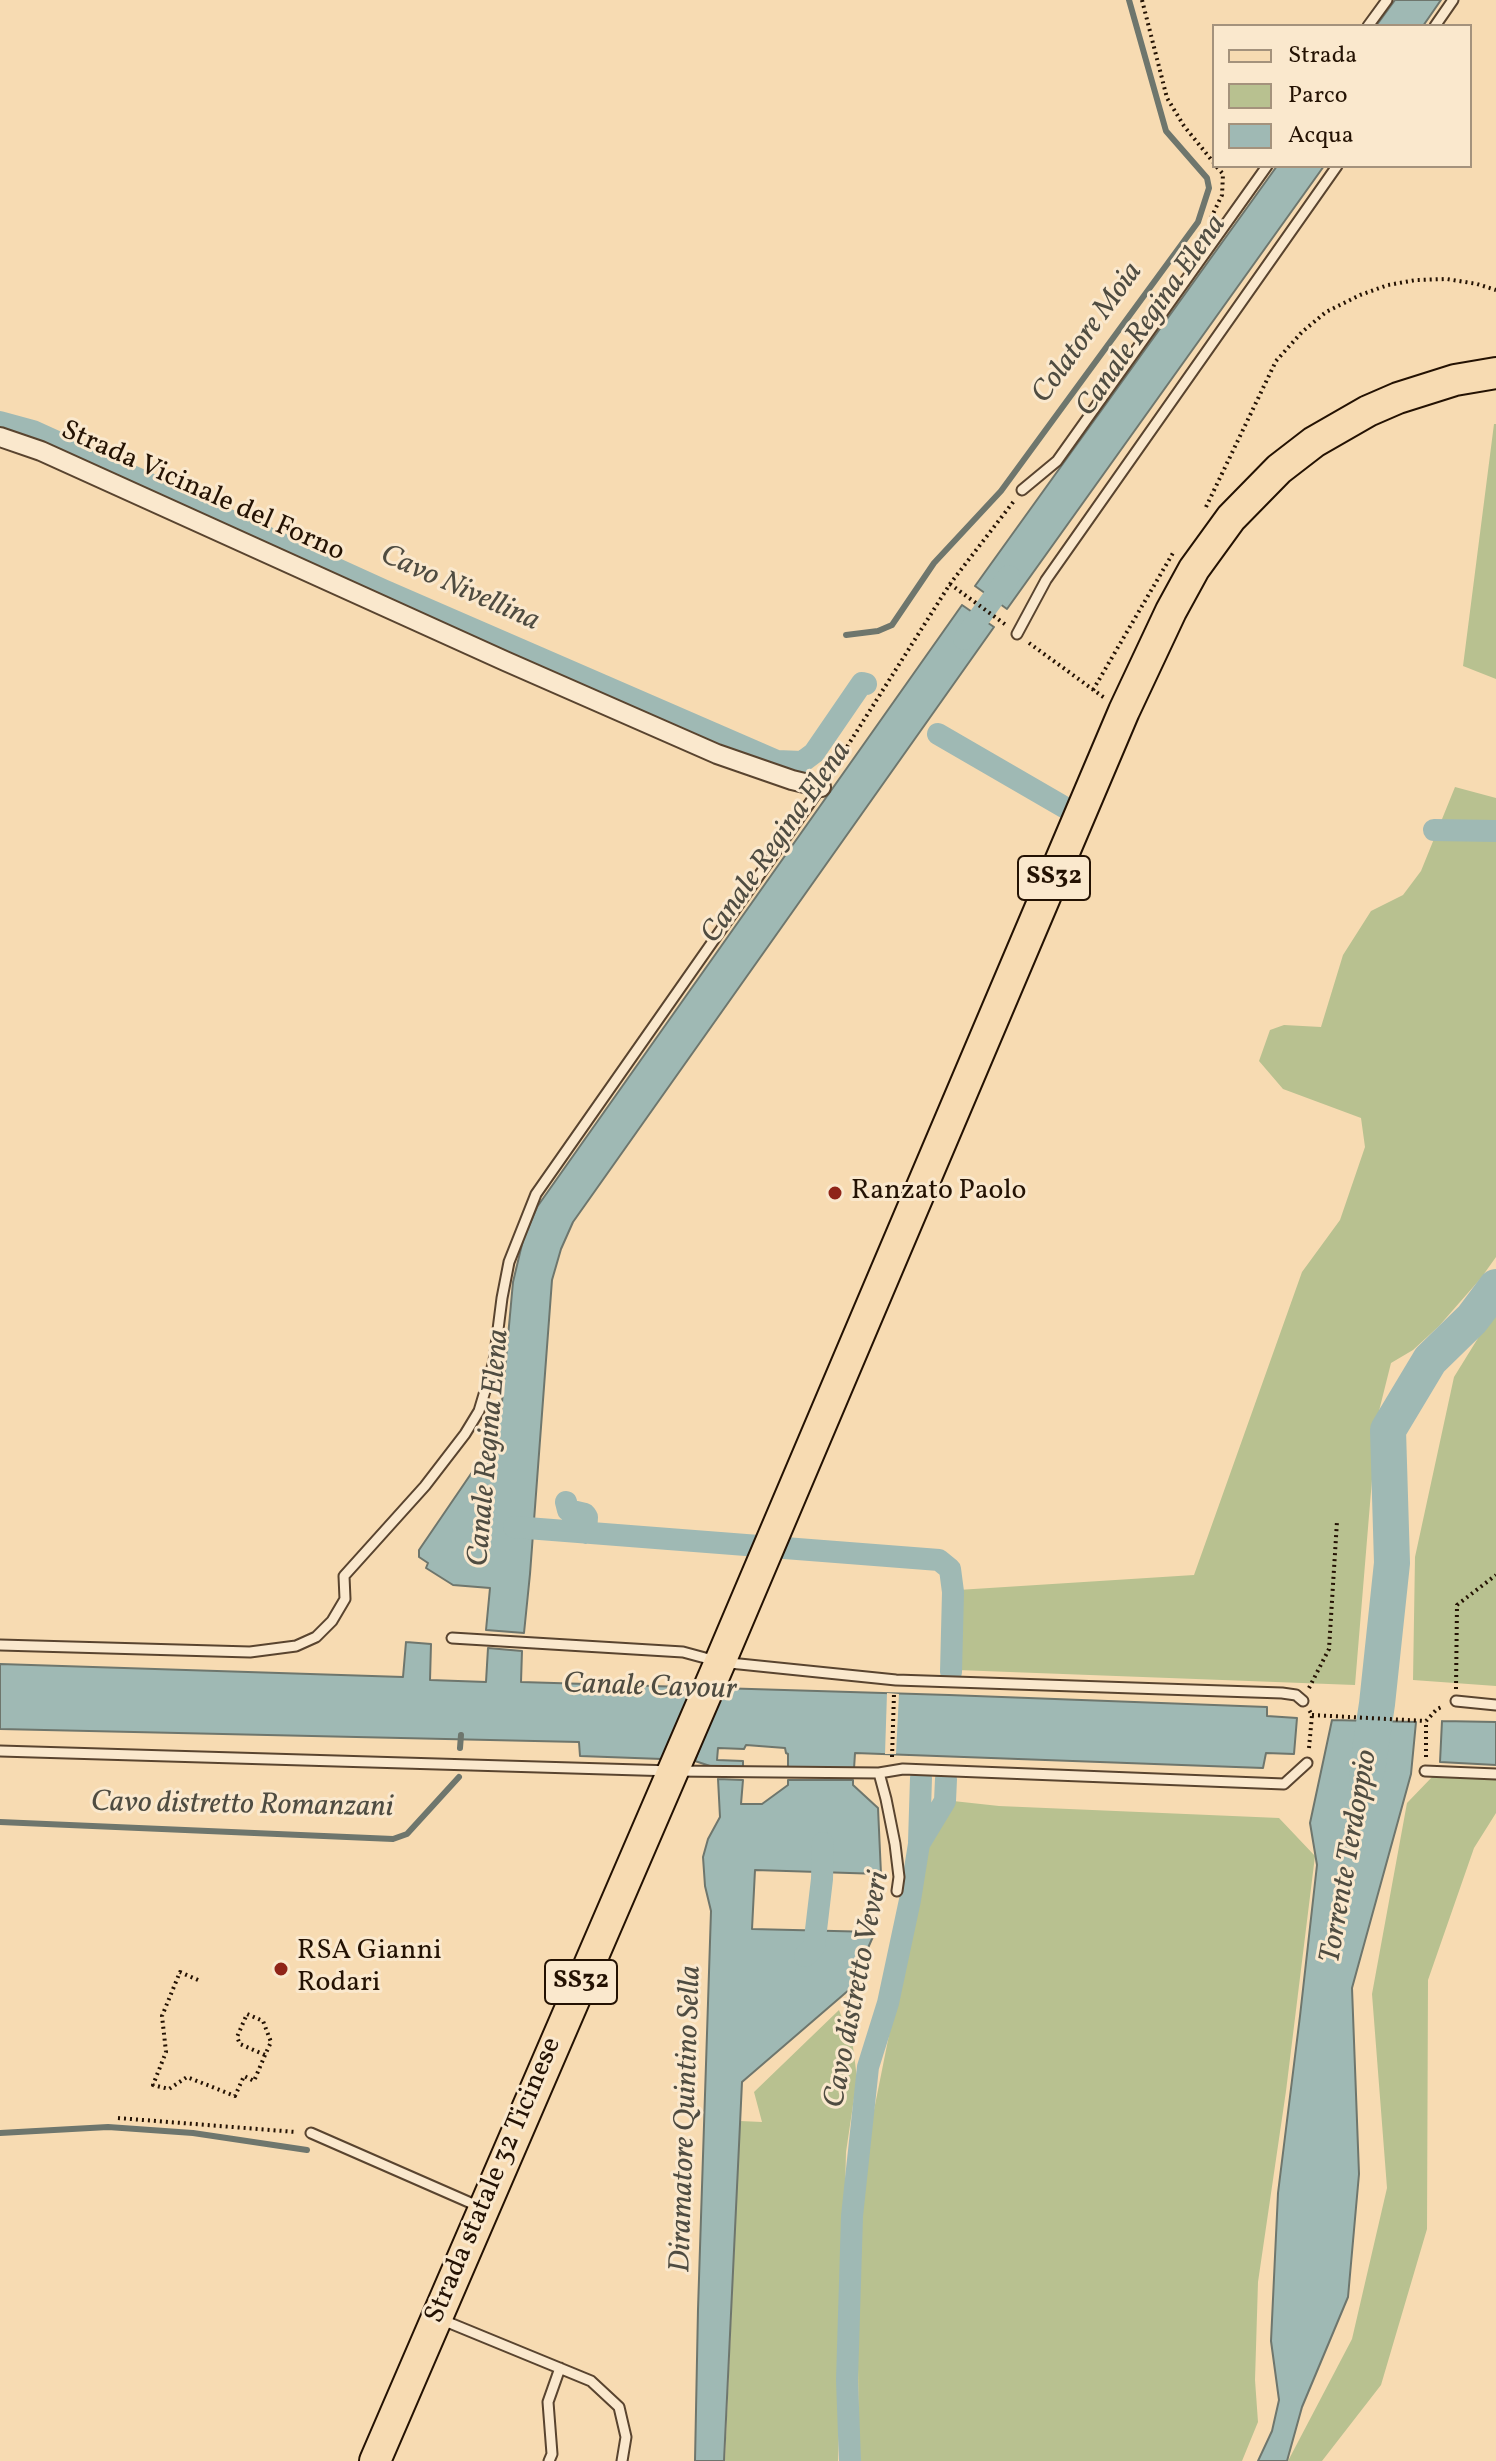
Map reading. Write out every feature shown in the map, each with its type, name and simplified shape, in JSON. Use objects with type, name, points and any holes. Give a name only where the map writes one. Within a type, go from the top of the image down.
[{"type":"main road","name":"SS32","points":[[716,1672],[1124,711],[1194,569],[1231,518],[1279,469],[1314,442],[1368,411],[1428,387],[1496,373]]},
{"type":"main road","name":"Strada statale 32 Ticinese","points":[[375,2461],[716,1672]]},
{"type":"street","name":"Strada Vicinale del Forno","points":[[0,437],[41,451],[717,754],[821,787]]},
{"type":"lane","points":[[1369,24],[1387,0]]},
{"type":"lane","points":[[1436,24],[1453,0]]},
{"type":"lane","points":[[1022,490],[1057,461],[1266,168]]},
{"type":"lane","points":[[1017,634],[1046,580],[1336,168]]},
{"type":"lane","points":[[0,1645],[250,1652],[296,1646],[316,1637],[332,1621],[345,1599],[344,1576],[425,1486],[479,1411],[494,1361],[509,1262],[536,1194],[821,787]]},
{"type":"lane","points":[[452,1638],[683,1652],[716,1672],[1282,1693],[1296,1695],[1303,1701]]},
{"type":"lane","points":[[1456,1701],[1496,1705]]},
{"type":"lane","points":[[0,1751],[676,1764],[879,1773],[903,1769],[1284,1784],[1307,1763]]},
{"type":"lane","points":[[1425,1771],[1496,1774]]},
{"type":"lane","points":[[879,1773],[895,1844],[899,1877],[897,1891]]},
{"type":"lane","points":[[311,2133],[483,2208]]},
{"type":"lane","points":[[436,2318],[591,2381],[619,2407],[626,2437],[622,2461]]},
{"type":"lane","points":[[549,2461],[552,2454],[548,2402],[560,2368]]},
{"type":"path","points":[[1142,0],[1167,98],[1184,126],[1212,161]]},
{"type":"path","points":[[1201,516],[1276,361],[1302,332],[1326,312],[1388,285],[1416,280],[1447,279],[1496,290]]},
{"type":"path","points":[[821,787],[950,584],[1022,490]]},
{"type":"path","points":[[1093,690],[1178,546]]},
{"type":"path","points":[[950,584],[1000,619]]},
{"type":"path","points":[[1017,634],[1124,711]]},
{"type":"path","points":[[1303,1701],[1329,1649],[1337,1521]]},
{"type":"path","points":[[1425,1771],[1426,1721],[1437,1709],[1456,1701],[1457,1605],[1496,1575]]},
{"type":"path","points":[[892,1754],[894,1693]]},
{"type":"path","points":[[1307,1763],[1312,1715],[1426,1721]]},
{"type":"path","points":[[198,1980],[180,1972],[162,2016],[166,2052],[153,2085],[169,2089],[187,2077],[235,2096],[244,2076],[254,2081],[271,2042],[263,2021],[247,2014],[237,2037],[240,2044],[265,2055]]},
{"type":"path","points":[[118,2118],[311,2133]]},
{"type":"green space","points":[[1496,424],[1496,679],[1463,666]]},
{"type":"green space","points":[[1455,787],[1496,798],[1496,1257],[1439,1326],[1413,1350],[1391,1363],[1377,1419],[1355,1685],[957,1670],[958,1590],[1194,1575],[1302,1272],[1340,1220],[1365,1147],[1361,1118],[1283,1089],[1259,1061],[1270,1030],[1284,1025],[1321,1027],[1343,955],[1371,911],[1403,895],[1421,871]]},
{"type":"green space","points":[[1496,1309],[1496,1686],[1413,1680],[1415,1557],[1454,1377]]},
{"type":"green space","points":[[1433,1776],[1496,1778],[1496,1813],[1474,1848],[1428,1980],[1427,2229],[1381,2385],[1322,2461],[1288,2461],[1352,2339],[1387,2188],[1372,1994],[1407,1803]]},
{"type":"green space","points":[[953,1801],[999,1806],[1279,1818],[1315,1856],[1286,2091],[1258,2282],[1255,2380],[1258,2422],[1242,2461],[859,2461],[857,2275],[860,2205],[868,2140],[927,1845]]},
{"type":"green space","points":[[839,2010],[853,2047],[857,2078],[846,2152],[838,2461],[725,2461],[740,2121],[762,2122],[754,2092]]},
{"type":"water","points":[[1395,0],[1441,0],[1424,24],[1377,24]]},
{"type":"water","points":[[1276,168],[1323,168],[1007,609],[975,586]]},
{"type":"water","points":[[962,605],[994,627],[573,1222],[552,1280],[524,1633],[486,1630],[490,1588],[453,1585],[426,1568],[428,1563],[419,1557],[419,1550],[492,1443],[501,1413],[513,1282],[523,1240],[537,1207]]},
{"type":"water","name":"Canale Cavour","points":[[406,1642],[431,1644],[430,1680],[486,1682],[488,1648],[522,1651],[521,1682],[1267,1707],[1267,1716],[1297,1718],[1294,1754],[1266,1753],[1263,1768],[855,1753],[854,1769],[788,1768],[785,1748],[746,1745],[744,1749],[718,1748],[717,1760],[743,1761],[743,1768],[713,1767],[695,1761],[701,1745],[669,1743],[662,1759],[580,1756],[579,1742],[0,1729],[0,1664],[403,1677]]},
{"type":"water","points":[[1332,1720],[1416,1722],[1411,1774],[1352,1988],[1359,2174],[1348,2297],[1302,2407],[1287,2461],[1258,2461],[1272,2431],[1279,2400],[1271,2341],[1278,2193],[1317,1865],[1310,1823]]},
{"type":"water","points":[[1442,1721],[1496,1722],[1496,1765],[1440,1762]]},
{"type":"water","points":[[718,1779],[743,1780],[741,1804],[762,1804],[788,1785],[788,1780],[853,1780],[853,1785],[878,1808],[881,1874],[755,1870],[752,1929],[875,1932],[850,1989],[742,2082],[724,2461],[695,2461],[711,1911],[703,1857],[708,1839],[720,1817]]},
{"type":"pier","points":[[887,1693],[899,1694],[896,1754],[885,1754]]},
{"type":"waterway","name":"Colatore Moia","points":[[846,635],[878,631],[892,625],[934,563],[1001,491],[1198,222],[1209,188],[1207,178],[1166,131],[1129,0]]},
{"type":"waterway","name":"Cavo Nivellina","points":[[0,422],[33,431],[383,590],[777,761],[802,762],[814,753],[862,683],[866,684]]},
{"type":"waterway","name":"Canale Regina Elena","points":[[964,639],[1009,576]]},
{"type":"waterway","points":[[938,734],[1064,807]]},
{"type":"waterway","points":[[1434,830],[1496,831]]},
{"type":"waterway","name":"Torrente Terdoppio","points":[[1367,1770],[1392,1563],[1388,1430],[1430,1360],[1472,1319],[1496,1287]]},
{"type":"waterway","name":"Cavo Nivellina","points":[[566,1502],[568,1510],[587,1517],[586,1533]]},
{"type":"waterway","name":"Cavo distretto Veveri","points":[[514,1527],[939,1560],[950,1569],[953,1592],[951,1672]]},
{"type":"waterway","name":"Cavo distretto Romanzani","points":[[460,1748],[461,1735]]},
{"type":"waterway","name":"Cavo distretto Romanzani","points":[[0,1822],[393,1839],[407,1834],[459,1777]]},
{"type":"waterway","points":[[919,1842],[921,1778]]},
{"type":"waterway","name":"Cavo distretto Veveri","points":[[850,2461],[847,2380],[852,2216],[868,2067],[888,2003],[919,1844],[945,1801],[946,1779]]},
{"type":"waterway","points":[[805,1956],[814,1947],[823,1843]]},
{"type":"waterway","name":"Cavo distretto Romanzani","points":[[0,2133],[108,2127],[193,2133],[307,2150]]},
{"type":"place","name":"Ranzato Paolo","points":[[835,1193]]},
{"type":"place","name":"RSA Gianni Rodari","points":[[281,1969]]},
{"type":"water label","name":"Diramatore Quintino Sella","points":[[688,2119]]}]
